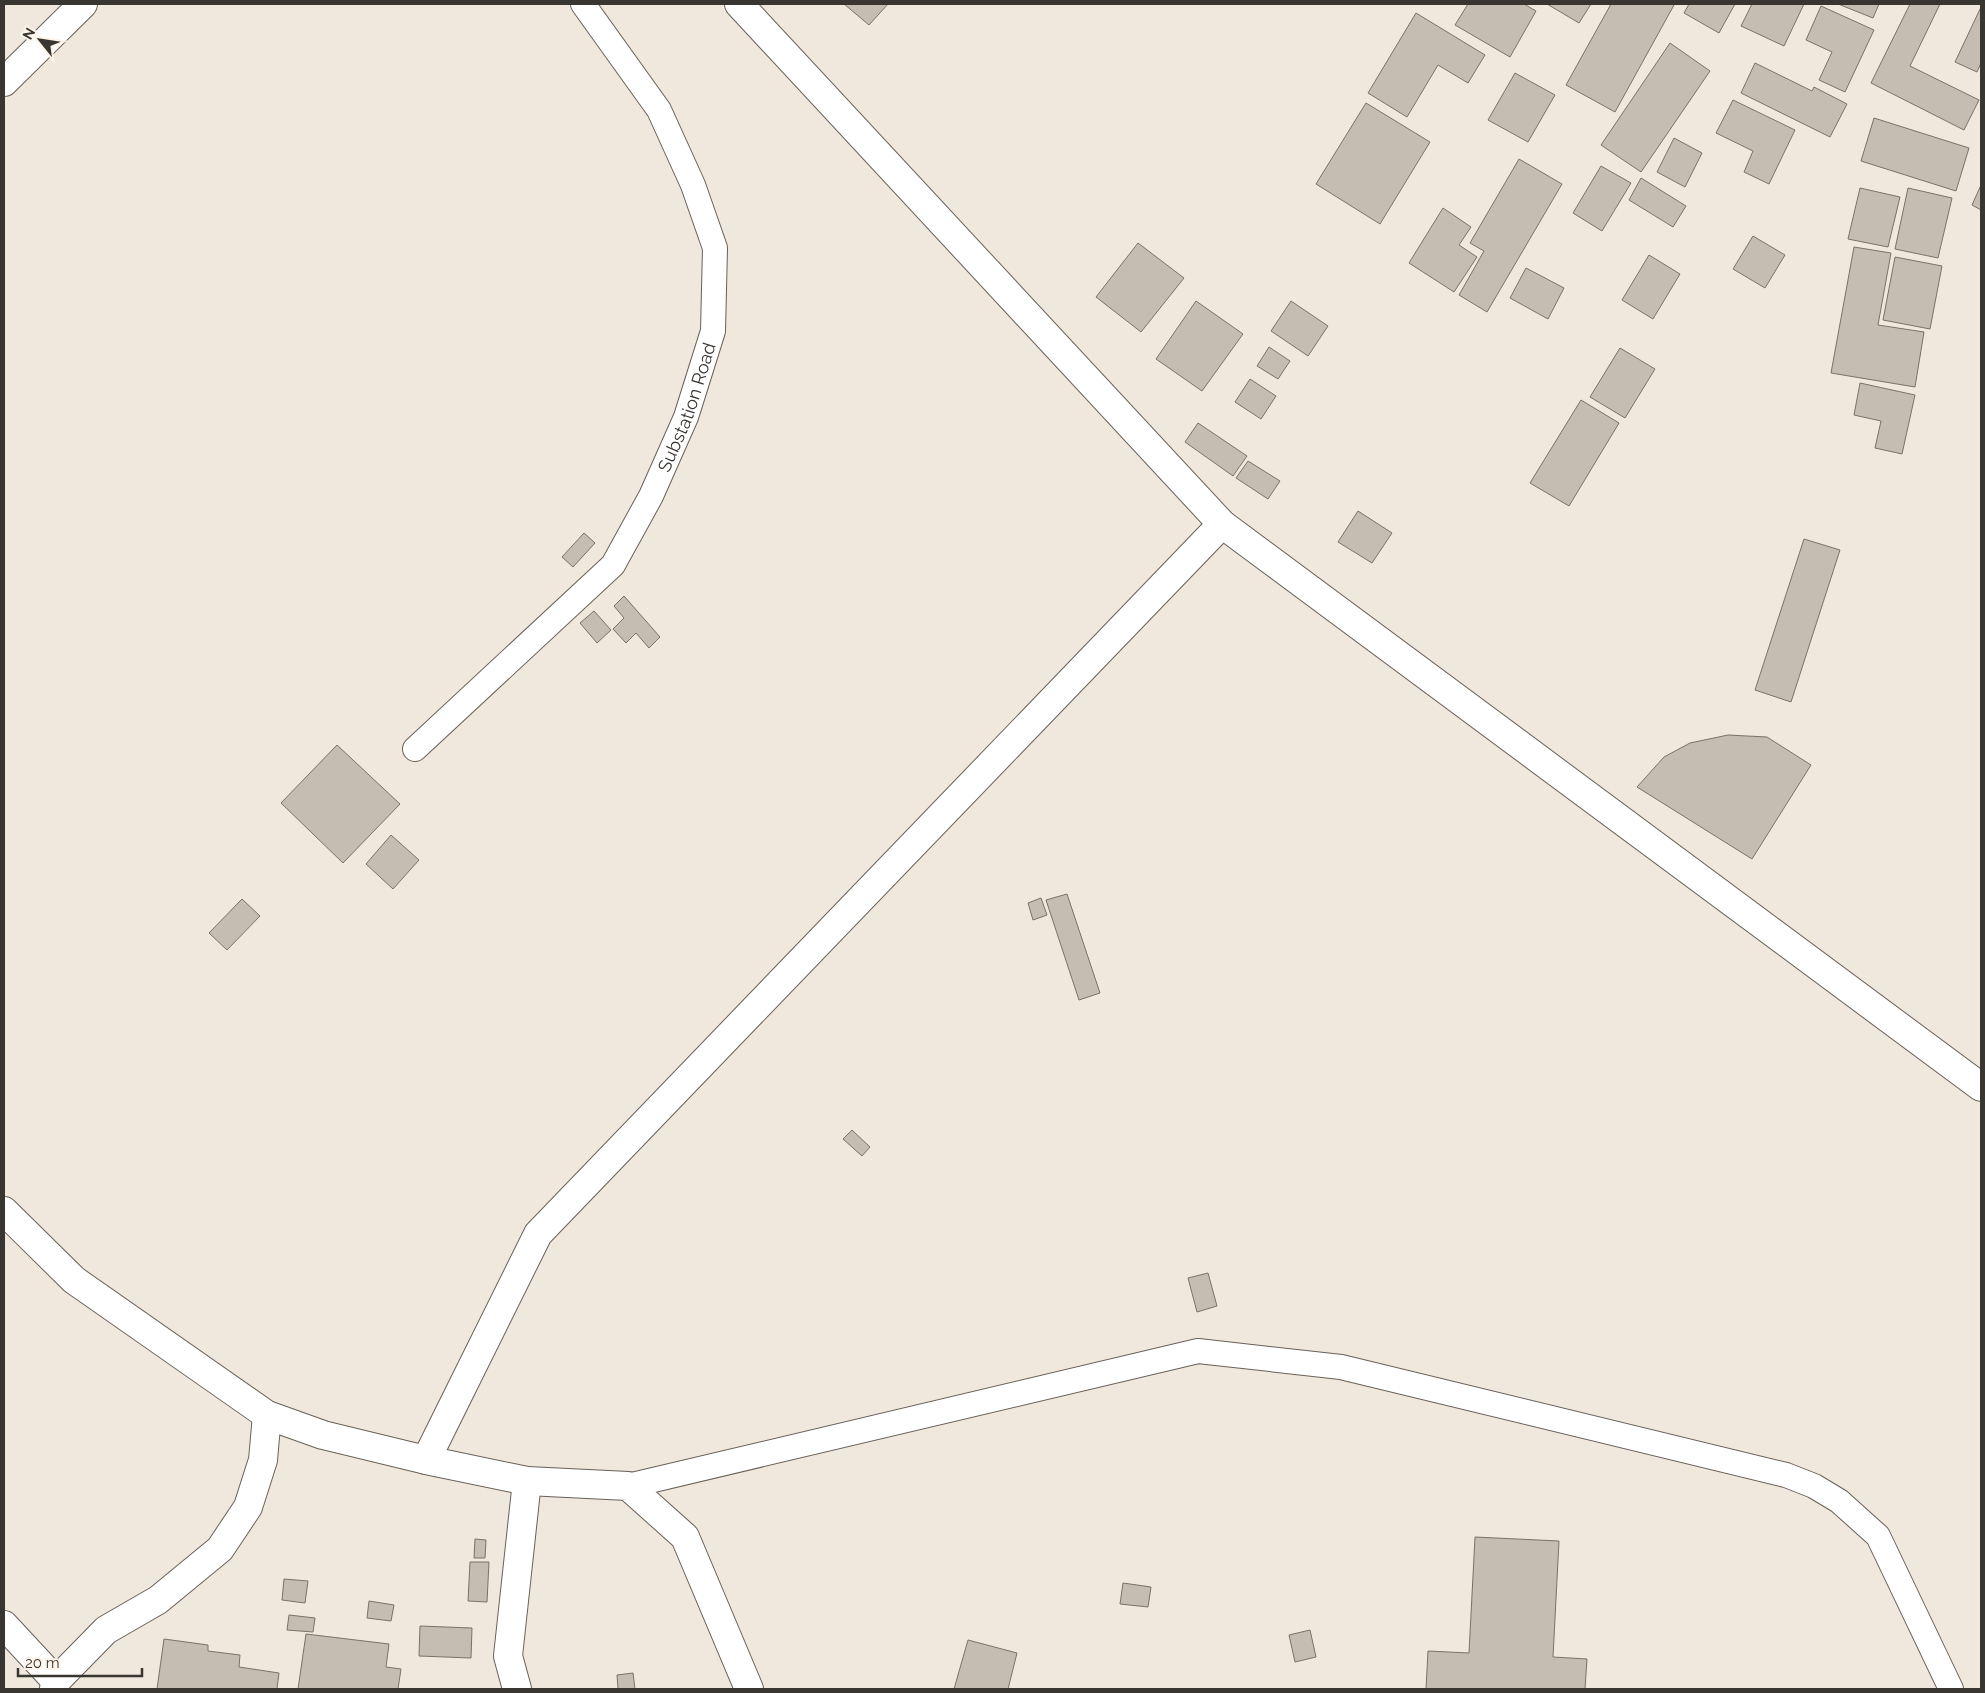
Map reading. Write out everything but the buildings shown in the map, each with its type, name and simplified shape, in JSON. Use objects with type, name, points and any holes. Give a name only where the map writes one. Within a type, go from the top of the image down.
[{"type":"street","points":[[4,82],[83,4]]},
{"type":"street","points":[[739,4],[1222,524],[1981,1087]]},
{"type":"street","points":[[426,1460],[538,1234],[1222,524]]},
{"type":"street","points":[[4,1211],[74,1280],[267,1416],[323,1435],[426,1460],[528,1481],[628,1486],[685,1537],[749,1689]]},
{"type":"street","points":[[4,1625],[55,1685],[106,1630],[158,1600],[220,1549],[248,1507],[263,1460],[267,1416]]},
{"type":"street","points":[[517,1689],[508,1656],[528,1481]]},
{"type":"lane","name":"Substation Road","points":[[415,748],[613,565],[651,496],[686,417],[713,331],[715,248],[693,185],[660,110],[583,4]]},
{"type":"lane","points":[[628,1486],[1198,1351],[1342,1367],[1786,1475],[1814,1486],[1839,1501],[1878,1536],[1951,1689]]}]
